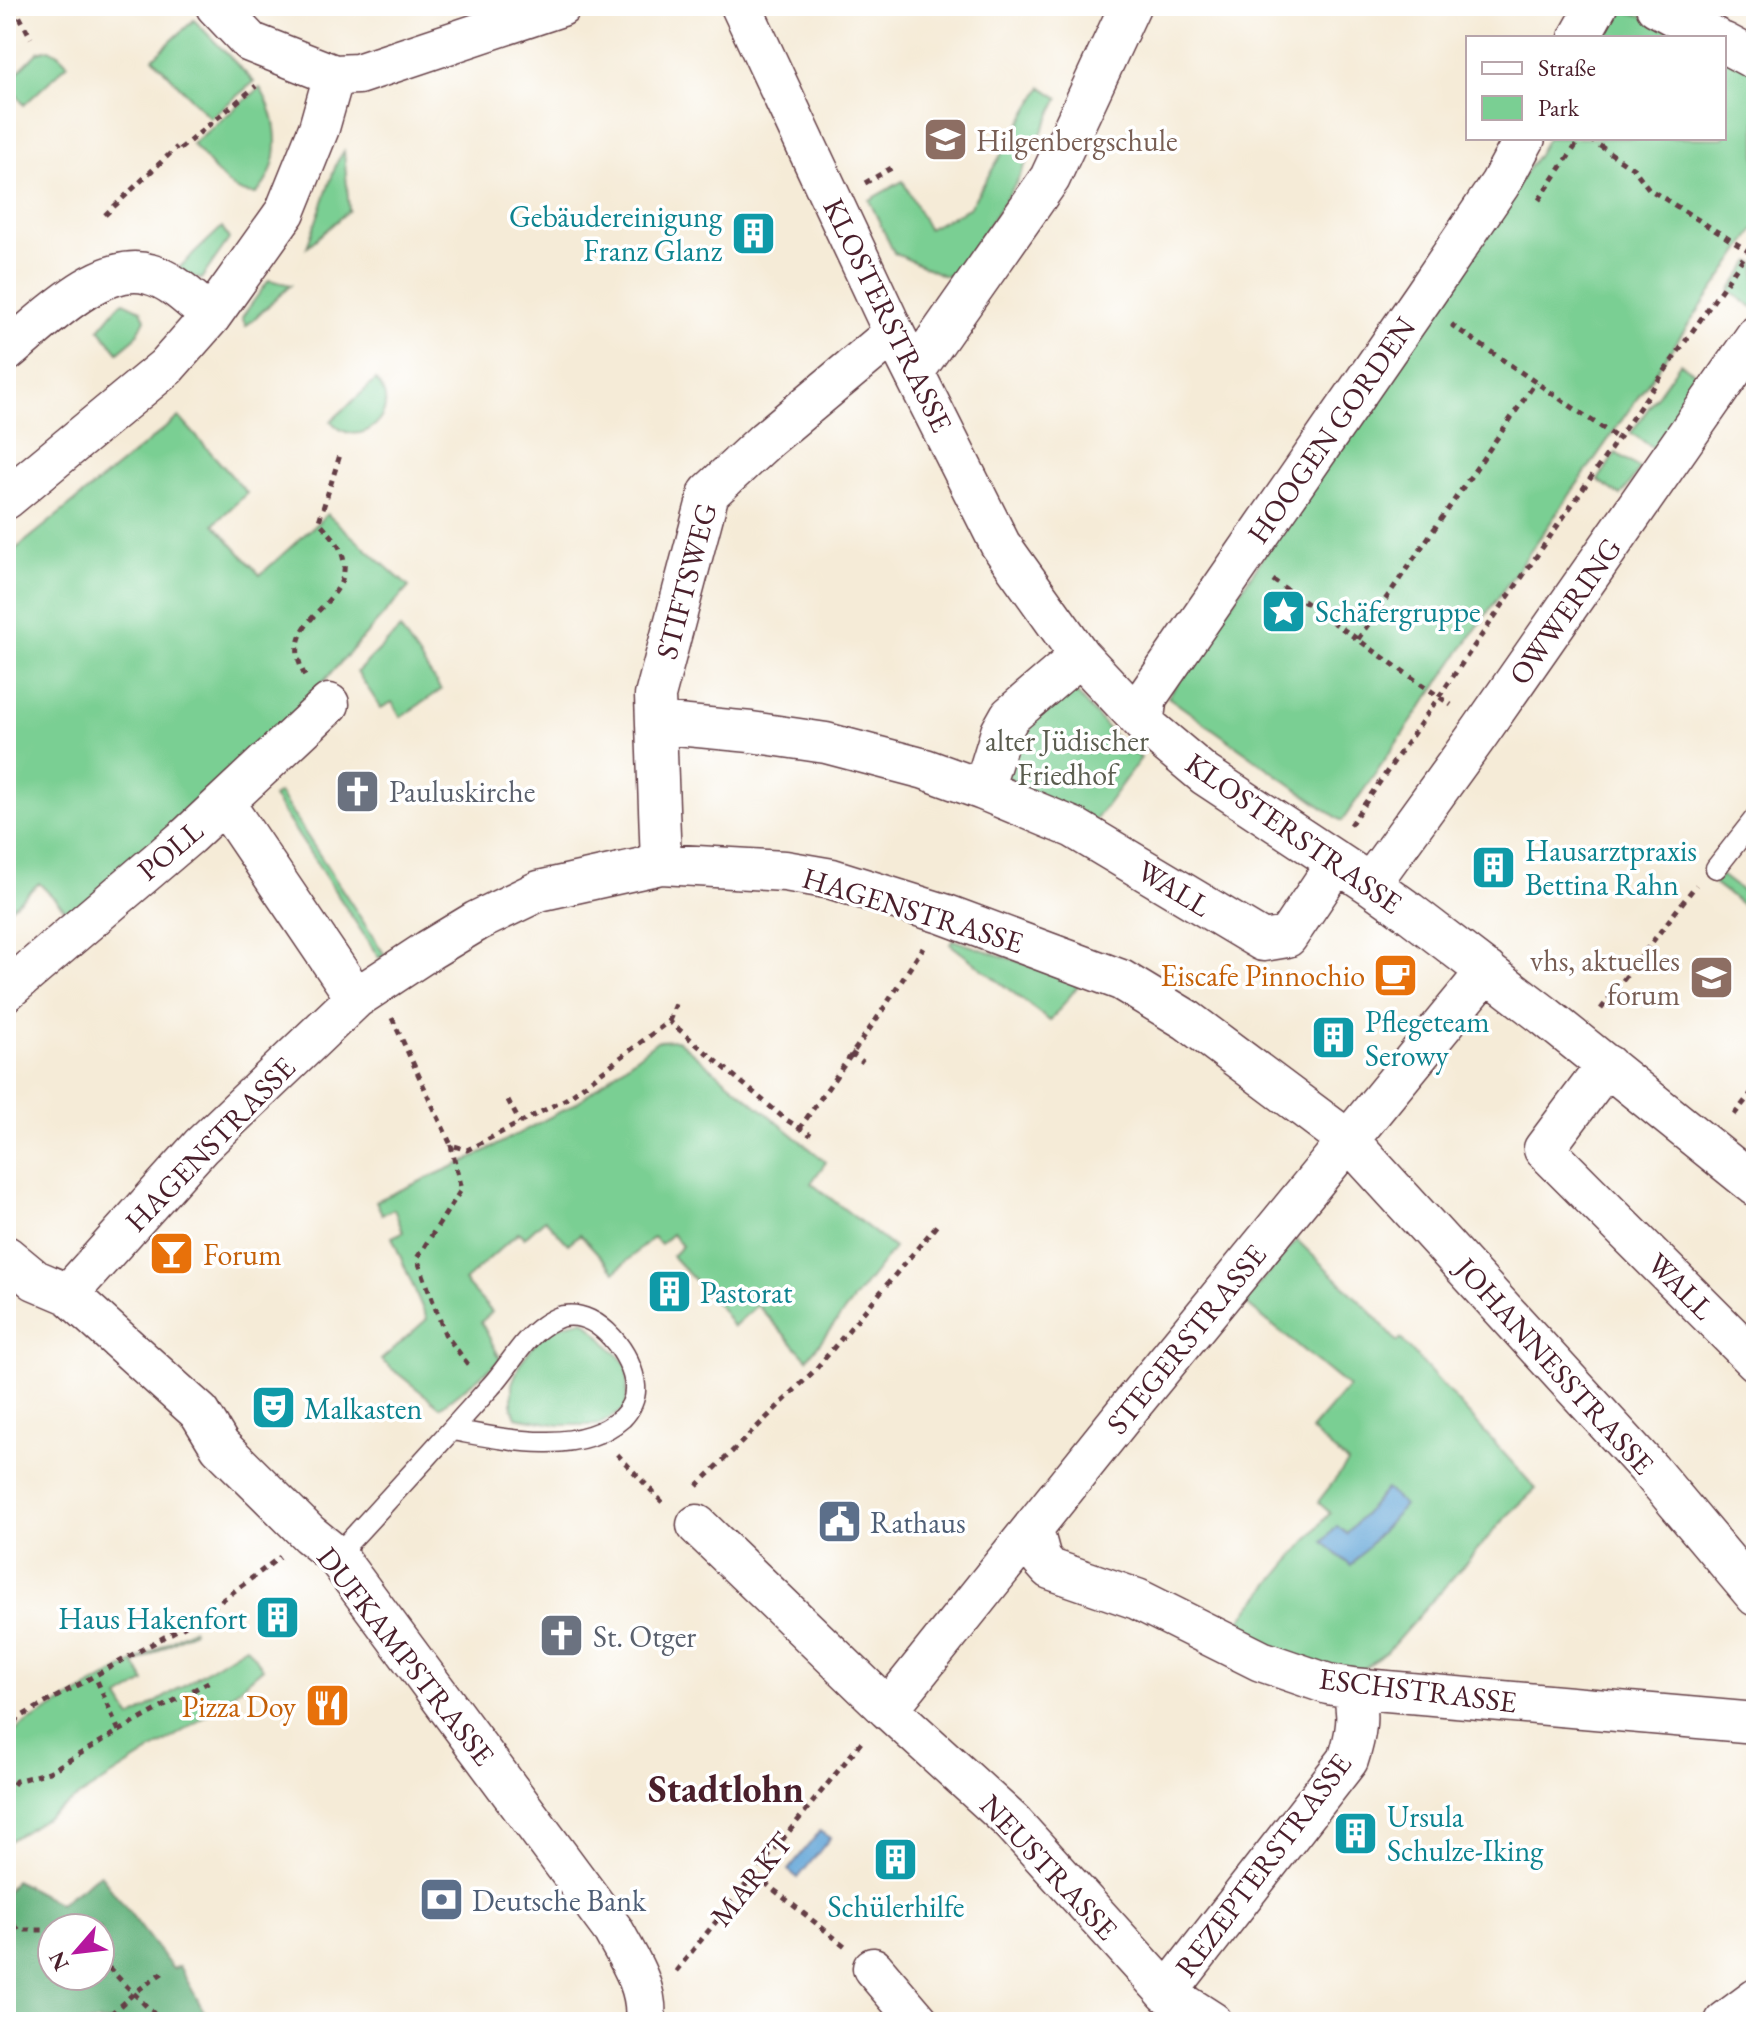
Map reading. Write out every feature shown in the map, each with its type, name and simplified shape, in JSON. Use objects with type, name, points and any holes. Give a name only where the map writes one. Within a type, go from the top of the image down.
[{"type":"street","points":[[216,6],[250,42],[334,75],[358,74],[561,6]]},
{"type":"street","name":"KLOSTERSTRASSE","points":[[741,6],[894,333],[1000,544],[1080,656],[1143,723],[1205,775],[1336,864],[1377,874],[1487,971],[1756,1186]]},
{"type":"street","points":[[914,372],[1050,178],[1130,6]]},
{"type":"street","points":[[1580,36],[1597,6]]},
{"type":"street","points":[[1656,6],[1711,36]]},
{"type":"street","points":[[1726,44],[1756,60]]},
{"type":"street","points":[[6,499],[166,367],[211,316],[285,212],[319,128],[334,75]]},
{"type":"street","name":"HOOGEN GORDEN","points":[[1143,723],[1147,697],[1500,184],[1524,140]]},
{"type":"street","points":[[6,352],[78,294],[101,280],[124,273],[150,274],[166,281],[211,316]]},
{"type":"street","name":"STIFTSWEG","points":[[661,864],[655,696],[709,493],[766,440],[894,333]]},
{"type":"street","name":"OWWERING","points":[[1377,874],[1480,732],[1756,336]]},
{"type":"street","points":[[983,790],[1001,732],[1010,716],[1080,656]]},
{"type":"street","name":"POLL","points":[[6,991],[224,803],[329,704]]},
{"type":"street","name":"WALL","points":[[656,723],[826,743],[925,769],[1074,828],[1263,941],[1287,937],[1336,864]]},
{"type":"street","points":[[224,803],[366,992]]},
{"type":"street","name":"HAGENSTRASSE","points":[[68,1294],[201,1146],[366,992],[477,921],[539,891],[661,864],[785,871],[832,879],[944,914],[1121,980],[1187,1020],[1349,1141]]},
{"type":"street","name":"STEGERSTRASSE","points":[[888,1709],[1133,1403],[1487,971]]},
{"type":"street","name":"WALL","points":[[1607,1065],[1544,1149],[1756,1361]]},
{"type":"street","name":"JOHANNESSTRASSE","points":[[1349,1141],[1650,1470],[1756,1596]]},
{"type":"street","name":"DUFKAMPSTRASSE","points":[[6,1256],[35,1280],[68,1294],[200,1413],[220,1446],[323,1545],[613,1930],[641,1983],[646,2014]]},
{"type":"street","points":[[687,1509],[888,1709]]},
{"type":"street","name":"ESCHSTRASSE","points":[[1033,1530],[1041,1559],[1050,1569],[1137,1599],[1261,1661],[1328,1684],[1756,1723]]},
{"type":"street","name":"REZEPTERSTRASSE","points":[[1167,1993],[1348,1760],[1358,1718],[1352,1688]]},
{"type":"street","name":"NEUSTRASSE","points":[[888,1709],[1012,1822],[1167,1993],[1202,2020]]},
{"type":"street","points":[[873,1968],[919,2022]]},
{"type":"street","points":[[1725,2022],[1756,1999]]},
{"type":"lane","points":[[1710,872],[1756,817]]},
{"type":"lane","points":[[323,1545],[452,1430],[541,1327],[564,1316],[585,1319],[605,1331],[621,1347],[631,1365],[636,1389],[630,1411],[611,1427],[585,1438],[518,1440],[452,1430]]},
{"type":"path","points":[[14,6],[31,38]]},
{"type":"path","points":[[105,215],[178,148],[257,85]]},
{"type":"path","points":[[1591,140],[1634,169],[1649,189],[1756,256]]},
{"type":"path","points":[[1377,874],[1344,834],[1756,239]]},
{"type":"path","points":[[1453,326],[1619,439]]},
{"type":"path","points":[[1358,639],[1536,382]]},
{"type":"path","points":[[329,704],[307,678],[297,654],[302,629],[343,583],[345,566],[340,547],[319,521],[340,455]]},
{"type":"path","points":[[1242,559],[1441,697]]},
{"type":"path","points":[[1591,1001],[1602,1009],[1710,872]]},
{"type":"path","points":[[799,1129],[880,1014],[944,914]]},
{"type":"path","points":[[366,992],[451,1145],[461,1190],[417,1258],[445,1334],[488,1390]]},
{"type":"path","points":[[451,1145],[467,1150],[566,1099],[669,1021],[676,1004]]},
{"type":"path","points":[[669,1021],[799,1129],[811,1135]]},
{"type":"path","points":[[851,1053],[863,1062]]},
{"type":"path","points":[[1734,1115],[1756,1087]]},
{"type":"path","points":[[508,1100],[520,1123]]},
{"type":"path","points":[[597,1433],[687,1509],[815,1370],[937,1225]]},
{"type":"path","points":[[6,1728],[20,1717],[323,1545]]},
{"type":"path","points":[[95,1676],[119,1731]]},
{"type":"path","points":[[6,1794],[16,1781],[49,1772],[210,1681]]},
{"type":"path","name":"MARKT","points":[[646,2014],[854,1752]]},
{"type":"path","points":[[755,1875],[873,1968]]},
{"type":"path","points":[[6,1917],[19,1930],[36,1930]]},
{"type":"path","points":[[102,2022],[134,1993],[165,1971]]},
{"type":"path","points":[[116,1975],[162,2022]]},
{"type":"green space","points":[[1623,12],[1666,20],[1696,36],[1605,36]]},
{"type":"green space","points":[[194,20],[254,82],[210,118],[153,58]]},
{"type":"green space","points":[[49,49],[68,64],[24,105],[12,88],[11,79],[38,52]]},
{"type":"green space","points":[[1726,52],[1756,68],[1756,228],[1342,821],[1168,697],[1546,140],[1726,140]]},
{"type":"green space","points":[[1042,87],[1059,98],[1016,183],[955,277],[942,275],[894,253],[869,200],[903,181],[928,229],[969,208]]},
{"type":"green space","points":[[260,88],[272,114],[276,142],[271,170],[256,194],[237,190],[228,184],[192,144]]},
{"type":"green space","points":[[344,151],[349,210],[307,247],[337,162]]},
{"type":"green space","points":[[222,227],[229,239],[201,279],[189,276],[179,268]]},
{"type":"green space","points":[[1751,261],[1756,264],[1756,304],[1753,308],[1730,291]]},
{"type":"green space","points":[[269,280],[291,285],[246,326],[242,317]]},
{"type":"green space","points":[[124,302],[141,310],[145,319],[135,338],[118,352],[99,329]]},
{"type":"green space","points":[[1680,363],[1704,379],[1655,449],[1631,433]]},
{"type":"green space","points":[[376,380],[384,392],[385,405],[375,425],[354,433],[342,430],[331,421]]},
{"type":"green space","points":[[179,417],[247,493],[214,524],[260,575],[327,514],[409,587],[303,704],[75,919],[39,883],[6,912],[6,557]]},
{"type":"green space","points":[[1616,453],[1640,469],[1621,496],[1598,480]]},
{"type":"green space","points":[[400,629],[441,690],[401,717],[392,702],[381,708],[357,672]]},
{"type":"green space","name":"alter Jüdischer Friedhof","points":[[1070,686],[1118,740],[1141,758],[1091,826],[1004,783],[1033,705]]},
{"type":"green space","points":[[279,793],[385,955],[379,958],[273,797]]},
{"type":"green space","points":[[1721,875],[1750,897],[1756,889],[1756,896],[1747,908],[1714,883]]},
{"type":"green space","points":[[953,940],[1081,982],[1050,1021],[950,944]]},
{"type":"green space","points":[[677,1040],[826,1162],[811,1183],[894,1248],[807,1359],[757,1305],[733,1327],[723,1311],[672,1256],[682,1246],[672,1234],[661,1244],[653,1237],[615,1272],[580,1234],[568,1244],[545,1219],[524,1238],[519,1232],[464,1281],[492,1312],[481,1322],[501,1360],[440,1407],[381,1360],[427,1319],[392,1237],[403,1232],[394,1209],[382,1214],[376,1201],[468,1160],[575,1104],[657,1041]]},
{"type":"green space","points":[[1297,1240],[1372,1313],[1397,1342],[1401,1339],[1536,1489],[1508,1515],[1387,1652],[1353,1676],[1228,1634],[1330,1513],[1318,1502],[1348,1463],[1311,1430],[1348,1387],[1244,1302]]},
{"type":"green space","points":[[585,1320],[628,1366],[626,1409],[598,1425],[560,1425],[516,1417],[512,1407],[512,1384],[520,1363],[547,1329]]},
{"type":"green space","points":[[192,1629],[135,1664],[145,1682],[119,1698],[131,1718],[246,1646],[263,1668],[208,1715],[6,1843],[6,1746],[11,1735],[23,1725]]},
{"type":"green space","points":[[100,1874],[173,1969],[179,1966],[210,2022],[6,2022],[6,1893],[15,1880],[59,1904]]},
{"type":"water","points":[[1386,1489],[1404,1505],[1351,1566],[1323,1542],[1337,1526],[1347,1534]]},
{"type":"water","points":[[820,1831],[830,1838],[798,1878],[788,1870]]},
{"type":"place","name":"Hilgenbergschule","points":[[945,140]]},
{"type":"place","name":"Gebäudereinigung Franz Glanz","points":[[753,233]]},
{"type":"place","name":"Schäfergruppe","points":[[1284,611]]},
{"type":"place","name":"Pauluskirche","points":[[358,791]]},
{"type":"place","name":"Hausarztpraxis Bettina Rahn","points":[[1494,867]]},
{"type":"place","name":"Eiscafe Pinnochio","points":[[1396,975]]},
{"type":"place","name":"vhs, aktuelles forum","points":[[1711,977]]},
{"type":"place","name":"Pflegeteam Serowy","points":[[1334,1038]]},
{"type":"place","name":"Forum","points":[[172,1254]]},
{"type":"place","name":"Pastorat","points":[[669,1292]]},
{"type":"place","name":"Malkasten","points":[[273,1408]]},
{"type":"place","name":"Rathaus","points":[[839,1522]]},
{"type":"place","name":"Haus Hakenfort","points":[[278,1618]]},
{"type":"place","name":"St. Otger","points":[[562,1636]]},
{"type":"place","name":"Pizza Doy","points":[[327,1706]]},
{"type":"place","name":"Ursula Schulze-Iking","points":[[1356,1833]]},
{"type":"place","name":"Schülerhilfe","points":[[896,1860]]},
{"type":"place","name":"Deutsche Bank","points":[[441,1900]]},
{"type":"district","name":"Stadtlohn","points":[[726,1788]]}]
